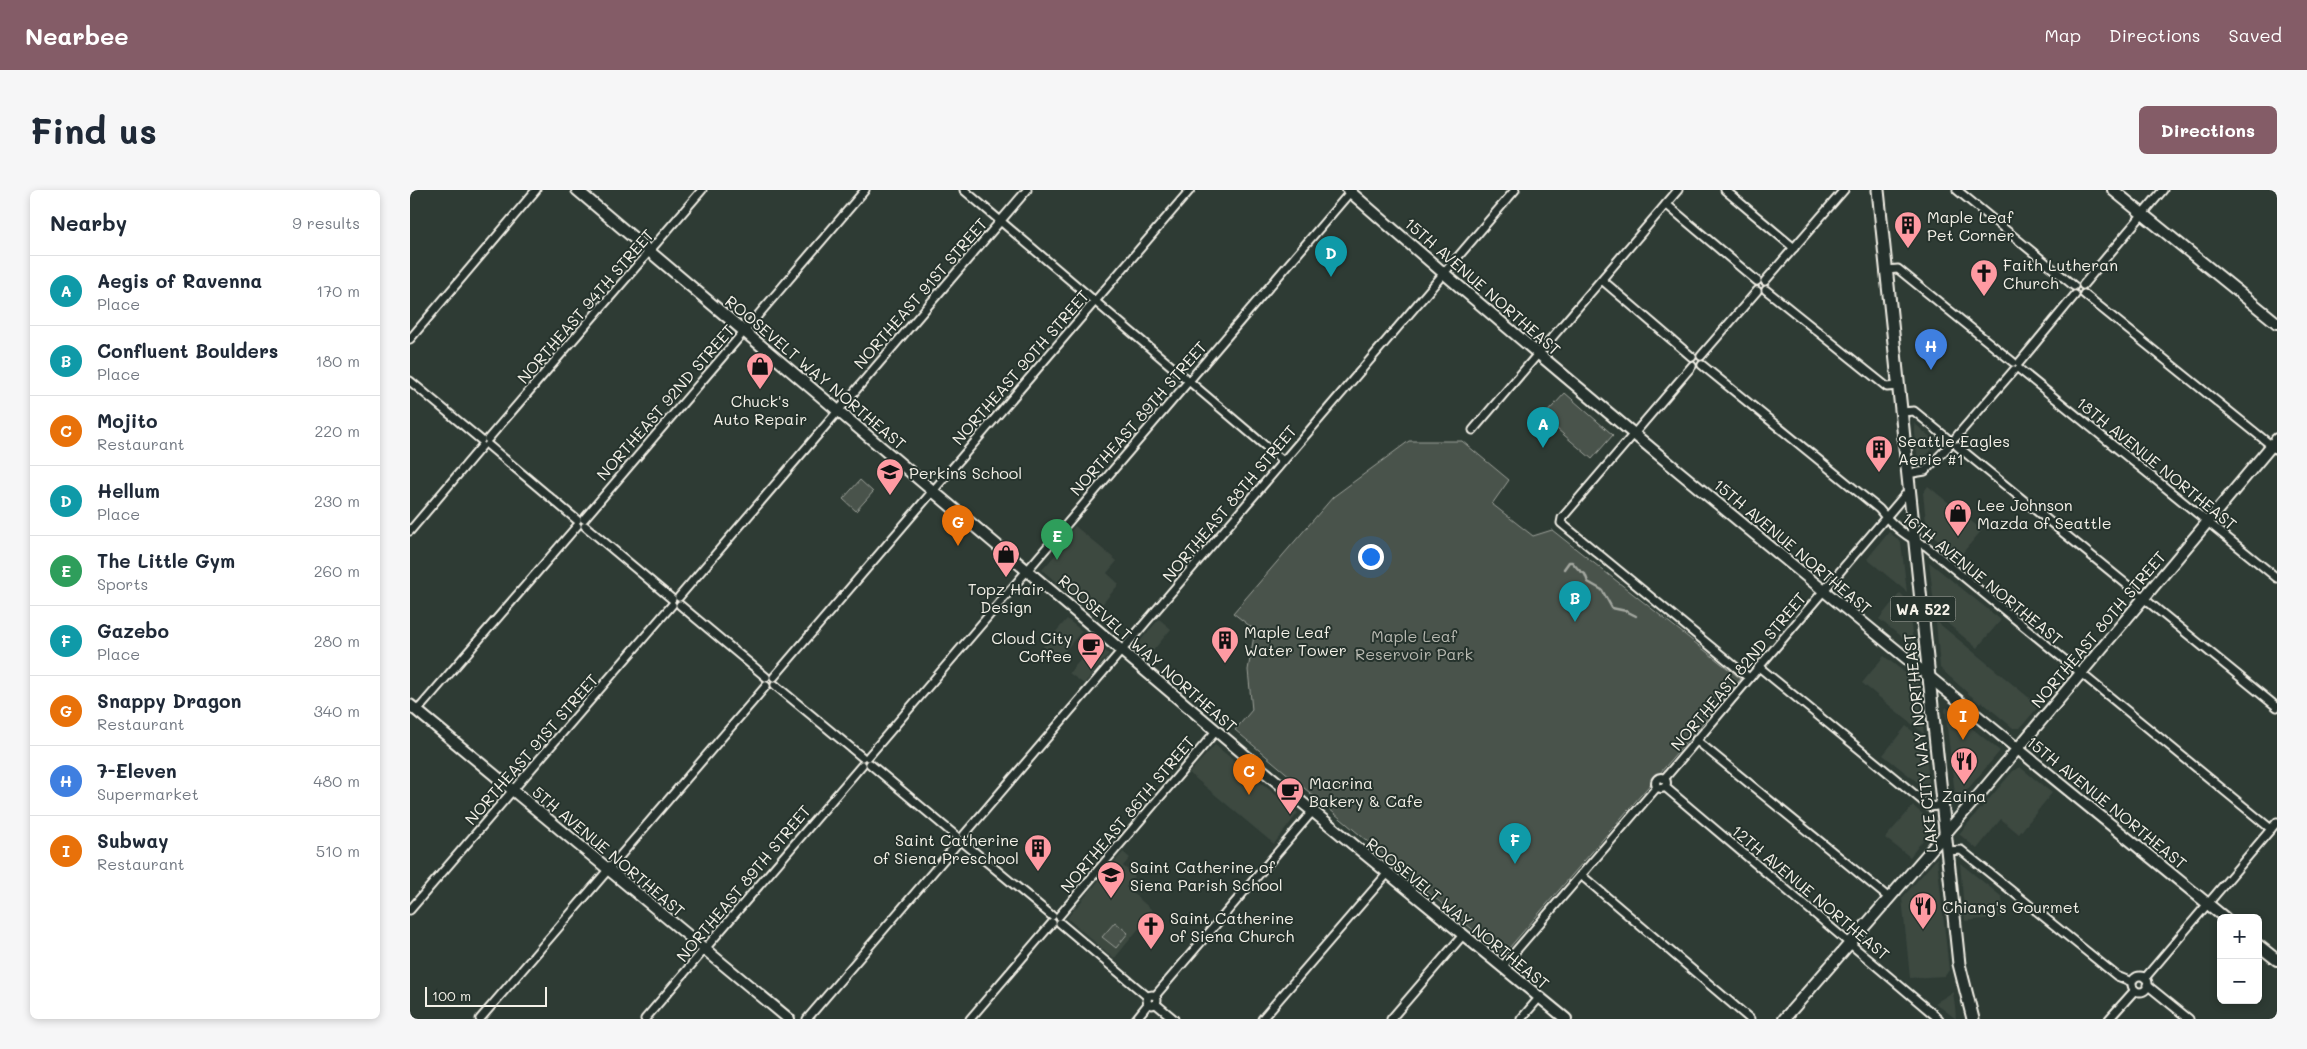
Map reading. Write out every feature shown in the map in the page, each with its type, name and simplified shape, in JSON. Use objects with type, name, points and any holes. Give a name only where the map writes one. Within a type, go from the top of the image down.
[{"type":"main road","name":"ROOSEVELT WAY NORTHEAST","points":[[577,190],[1312,812],[1566,1019]]},
{"type":"main road","name":"LAKE CITY WAY NORTHEAST","points":[[1878,190],[1948,851],[1959,964],[1959,985],[1966,1019]]},
{"type":"main road","points":[[2113,190],[2277,323]]},
{"type":"main road","name":"15TH AVENUE NORTHEAST","points":[[1350,191],[1538,354],[1634,434],[1823,591],[2220,914]]},
{"type":"main road","name":"NORTHEAST 80TH STREET","points":[[1784,1019],[2018,749],[2208,521],[2275,445]]},
{"type":"main road","name":"5TH AVENUE NORTHEAST","points":[[414,708],[789,1019]]},
{"type":"main road","name":"NORTHEAST 92ND STREET","points":[[410,720],[414,708]]},
{"type":"main road","points":[[2262,948],[2277,960]]},
{"type":"main road","name":"LAKE CITY WAY NORTHEAST","points":[[1959,964],[1973,1019]]},
{"type":"street","points":[[410,339],[536,190]]},
{"type":"street","name":"NORTHEAST 94TH STREET","points":[[410,531],[702,190]]},
{"type":"street","name":"NORTHEAST 92ND STREET","points":[[414,708],[432,694],[581,523],[865,190]]},
{"type":"street","points":[[964,190],[1283,461]]},
{"type":"street","name":"NORTHEAST 91ST STREET","points":[[410,910],[1027,190]]},
{"type":"street","name":"NORTHEAST 90TH STREET","points":[[772,680],[1190,190]]},
{"type":"street","name":"NORTHEAST 88TH STREET","points":[[964,835],[1515,190]]},
{"type":"street","points":[[1473,430],[1678,190]]},
{"type":"street","points":[[1725,190],[1794,248]]},
{"type":"street","points":[[1666,204],[1757,281],[1765,281],[1844,190]]},
{"type":"street","points":[[1957,190],[2074,286]]},
{"type":"street","points":[[2083,286],[2163,190]]},
{"type":"street","name":"NORTHEAST 89TH STREET","points":[[645,1019],[1350,191]]},
{"type":"street","name":"18TH AVENUE NORTHEAST","points":[[1886,270],[1898,269],[2277,578]]},
{"type":"street","points":[[1602,280],[1692,357]]},
{"type":"street","points":[[1757,281],[1755,286],[1757,291]]},
{"type":"street","points":[[1765,281],[1768,285],[1766,290]]},
{"type":"street","points":[[2074,286],[2078,284],[2086,290],[2079,297],[2075,295]]},
{"type":"street","points":[[2074,286],[2075,295]]},
{"type":"street","points":[[1757,291],[1762,292],[1766,290]]},
{"type":"street","points":[[1766,290],[1886,387],[1899,386]]},
{"type":"street","points":[[1701,356],[1757,291]]},
{"type":"street","points":[[2084,294],[2275,445]]},
{"type":"street","points":[[1956,437],[2075,295]]},
{"type":"street","points":[[1692,357],[1695,355],[1701,356]]},
{"type":"street","points":[[1692,366],[1698,368],[1702,365],[1704,362],[1701,356]]},
{"type":"street","points":[[1692,357],[1690,361],[1692,366]]},
{"type":"street","name":"16TH AVENUE NORTHEAST","points":[[1702,365],[1879,509],[1886,518],[1915,541],[1926,546],[2271,829]]},
{"type":"street","points":[[1692,366],[1562,518],[1560,523],[1749,678]]},
{"type":"street","points":[[410,381],[772,680],[961,846],[965,844],[1174,1019]]},
{"type":"street","points":[[1902,412],[1914,411],[1947,438]]},
{"type":"street","points":[[1947,438],[1951,436],[1956,437]]},
{"type":"street","points":[[1956,437],[1959,441],[1957,446]]},
{"type":"street","points":[[1947,438],[1948,446]]},
{"type":"street","points":[[1948,446],[1952,448],[1957,446]]},
{"type":"street","points":[[1907,474],[1925,471],[1948,446]]},
{"type":"street","points":[[1957,446],[2277,707]]},
{"type":"street","name":"NORTHEAST 82ND STREET","points":[[1664,779],[1910,489]]},
{"type":"street","points":[[1759,667],[1930,807],[1943,805]]},
{"type":"street","points":[[480,1019],[766,686],[765,682],[772,680]]},
{"type":"street","name":"NORTHEAST 86TH STREET","points":[[970,1019],[1216,731]]},
{"type":"street","points":[[1696,740],[1889,898]]},
{"type":"street","points":[[1502,967],[1657,787],[1656,780],[1659,778],[1664,779],[1665,787],[1662,789],[1657,787]]},
{"type":"street","name":"12TH AVENUE NORTHEAST","points":[[1665,787],[1939,1019]]},
{"type":"street","points":[[1136,1019],[1312,812]]},
{"type":"street","points":[[2135,990],[2143,991],[2146,982],[2277,822]]},
{"type":"street","points":[[807,1019],[960,834],[964,835],[965,844]]},
{"type":"street","points":[[1948,851],[1961,850],[2117,976],[2132,982],[2135,990]]},
{"type":"street","points":[[1262,1019],[1386,874]]},
{"type":"street","points":[[1581,875],[1750,1019]]},
{"type":"street","points":[[1391,1019],[1462,935]]},
{"type":"street","points":[[2132,982],[2137,977],[2146,982],[2189,1019]]},
{"type":"street","points":[[2109,1019],[2135,990]]},
{"type":"street","points":[[1521,1019],[1539,998]]},
{"type":"shaded area","points":[[1914,423],[1937,443],[1920,463],[1918,463]]},
{"type":"shaded area","points":[[1928,486],[1982,530],[1959,557],[1927,532],[1923,493]]},
{"type":"shaded area","points":[[1075,526],[1117,561],[1107,573],[1119,584],[1094,614],[1042,570],[1063,546],[1064,538]]},
{"type":"shaded area","points":[[1889,532],[1901,542],[1907,592],[1867,559]]},
{"type":"shaded area","points":[[1929,562],[2001,620],[1977,648],[1935,613]]},
{"type":"shaded area","points":[[1900,593],[1908,601],[1913,641],[1910,644],[1879,619]]},
{"type":"shaded area","points":[[1067,619],[1082,631],[1056,661],[1041,649]]},
{"type":"shaded area","points":[[1159,619],[1171,629],[1147,658],[1135,647]]},
{"type":"shaded area","points":[[1936,621],[2039,706],[2020,728],[2013,728],[1982,702],[1980,704],[1940,668]]},
{"type":"shaded area","points":[[1095,643],[1109,654],[1084,684],[1069,673]]},
{"type":"shaded area","points":[[1884,656],[1918,683],[1924,734],[1862,683]]},
{"type":"shaded area","points":[[1946,707],[2000,751],[1956,803],[1945,710]]},
{"type":"shaded area","points":[[1906,726],[1925,741],[1930,792],[1883,755]]},
{"type":"shaded area","points":[[1215,745],[1298,813],[1274,844],[1189,773]]},
{"type":"shaded area","points":[[2020,767],[2052,793],[2019,834],[2001,819],[1977,849],[1959,834],[2013,771]]},
{"type":"shaded area","points":[[1913,806],[1931,821],[1933,827],[1910,857],[1885,838]]},
{"type":"shaded area","name":"Saint Catherine of Siena Parish School","points":[[1123,852],[1130,858],[1123,866],[1135,876],[1126,887],[1153,911],[1114,959],[1067,918]]},
{"type":"shaded area","points":[[1937,858],[1949,970],[1945,976],[1910,978],[1902,898]]},
{"type":"shaded area","points":[[1960,863],[2002,897],[2004,917],[1965,921]]},
{"type":"shaded area","points":[[1953,992],[1955,1006],[1956,1019],[1935,1003]]},
{"type":"green space","points":[[1565,393],[1613,435],[1592,459],[1543,417]]},
{"type":"green space","name":"Maple Leaf Reservoir Park","points":[[1409,441],[1462,441],[1509,480],[1492,504],[1533,536],[1552,530],[1741,679],[1503,955],[1235,730],[1252,710],[1248,670],[1255,630],[1233,613],[1333,497]]},
{"type":"green space","points":[[860,480],[873,492],[856,511],[843,499]]},
{"type":"green space","points":[[1115,922],[1128,933],[1116,948],[1102,937]]},
{"type":"waterway","points":[[1564,569],[1569,562],[1572,562],[1585,574],[1588,582],[1602,590],[1612,608],[1626,611],[1636,616]]},
{"type":"place","name":"Maple Leaf Pet Corner","points":[[1908,249]]},
{"type":"place","name":"Hellum","points":[[1331,277]]},
{"type":"place","name":"Faith Lutheran Church","points":[[1984,297]]},
{"type":"place","name":"7-Eleven","points":[[1931,370]]},
{"type":"place","name":"Chuck's Auto Repair","points":[[760,390]]},
{"type":"place","name":"Aegis of Ravenna","points":[[1543,448]]},
{"type":"place","name":"Seattle Eagles Aerie #1","points":[[1879,473]]},
{"type":"place","name":"Perkins School","points":[[890,496]]},
{"type":"place","name":"Lee Johnson Mazda of Seattle","points":[[1958,537]]},
{"type":"place","name":"Snappy Dragon","points":[[958,546]]},
{"type":"place","name":"The Little Gym","points":[[1057,560]]},
{"type":"place","name":"Topz Hair Design","points":[[1006,578]]},
{"type":"place","name":"Confluent Boulders","points":[[1575,622]]},
{"type":"place","name":"Maple Leaf Water Tower","points":[[1225,664]]},
{"type":"place","name":"Cloud City Coffee","points":[[1091,670]]},
{"type":"place","name":"Subway","points":[[1963,740]]},
{"type":"place","name":"Zaina","points":[[1964,785]]},
{"type":"place","name":"Mojito","points":[[1249,795]]},
{"type":"place","name":"Macrina Bakery & Cafe","points":[[1290,815]]},
{"type":"place","name":"Gazebo","points":[[1515,864]]},
{"type":"place","name":"Saint Catherine of Siena Preschool","points":[[1038,872]]},
{"type":"place","name":"Saint Catherine of Siena Parish School","points":[[1111,899]]},
{"type":"place","name":"Chiang's Gourmet","points":[[1923,930]]},
{"type":"place","name":"Saint Catherine of Siena Church","points":[[1151,950]]}]
